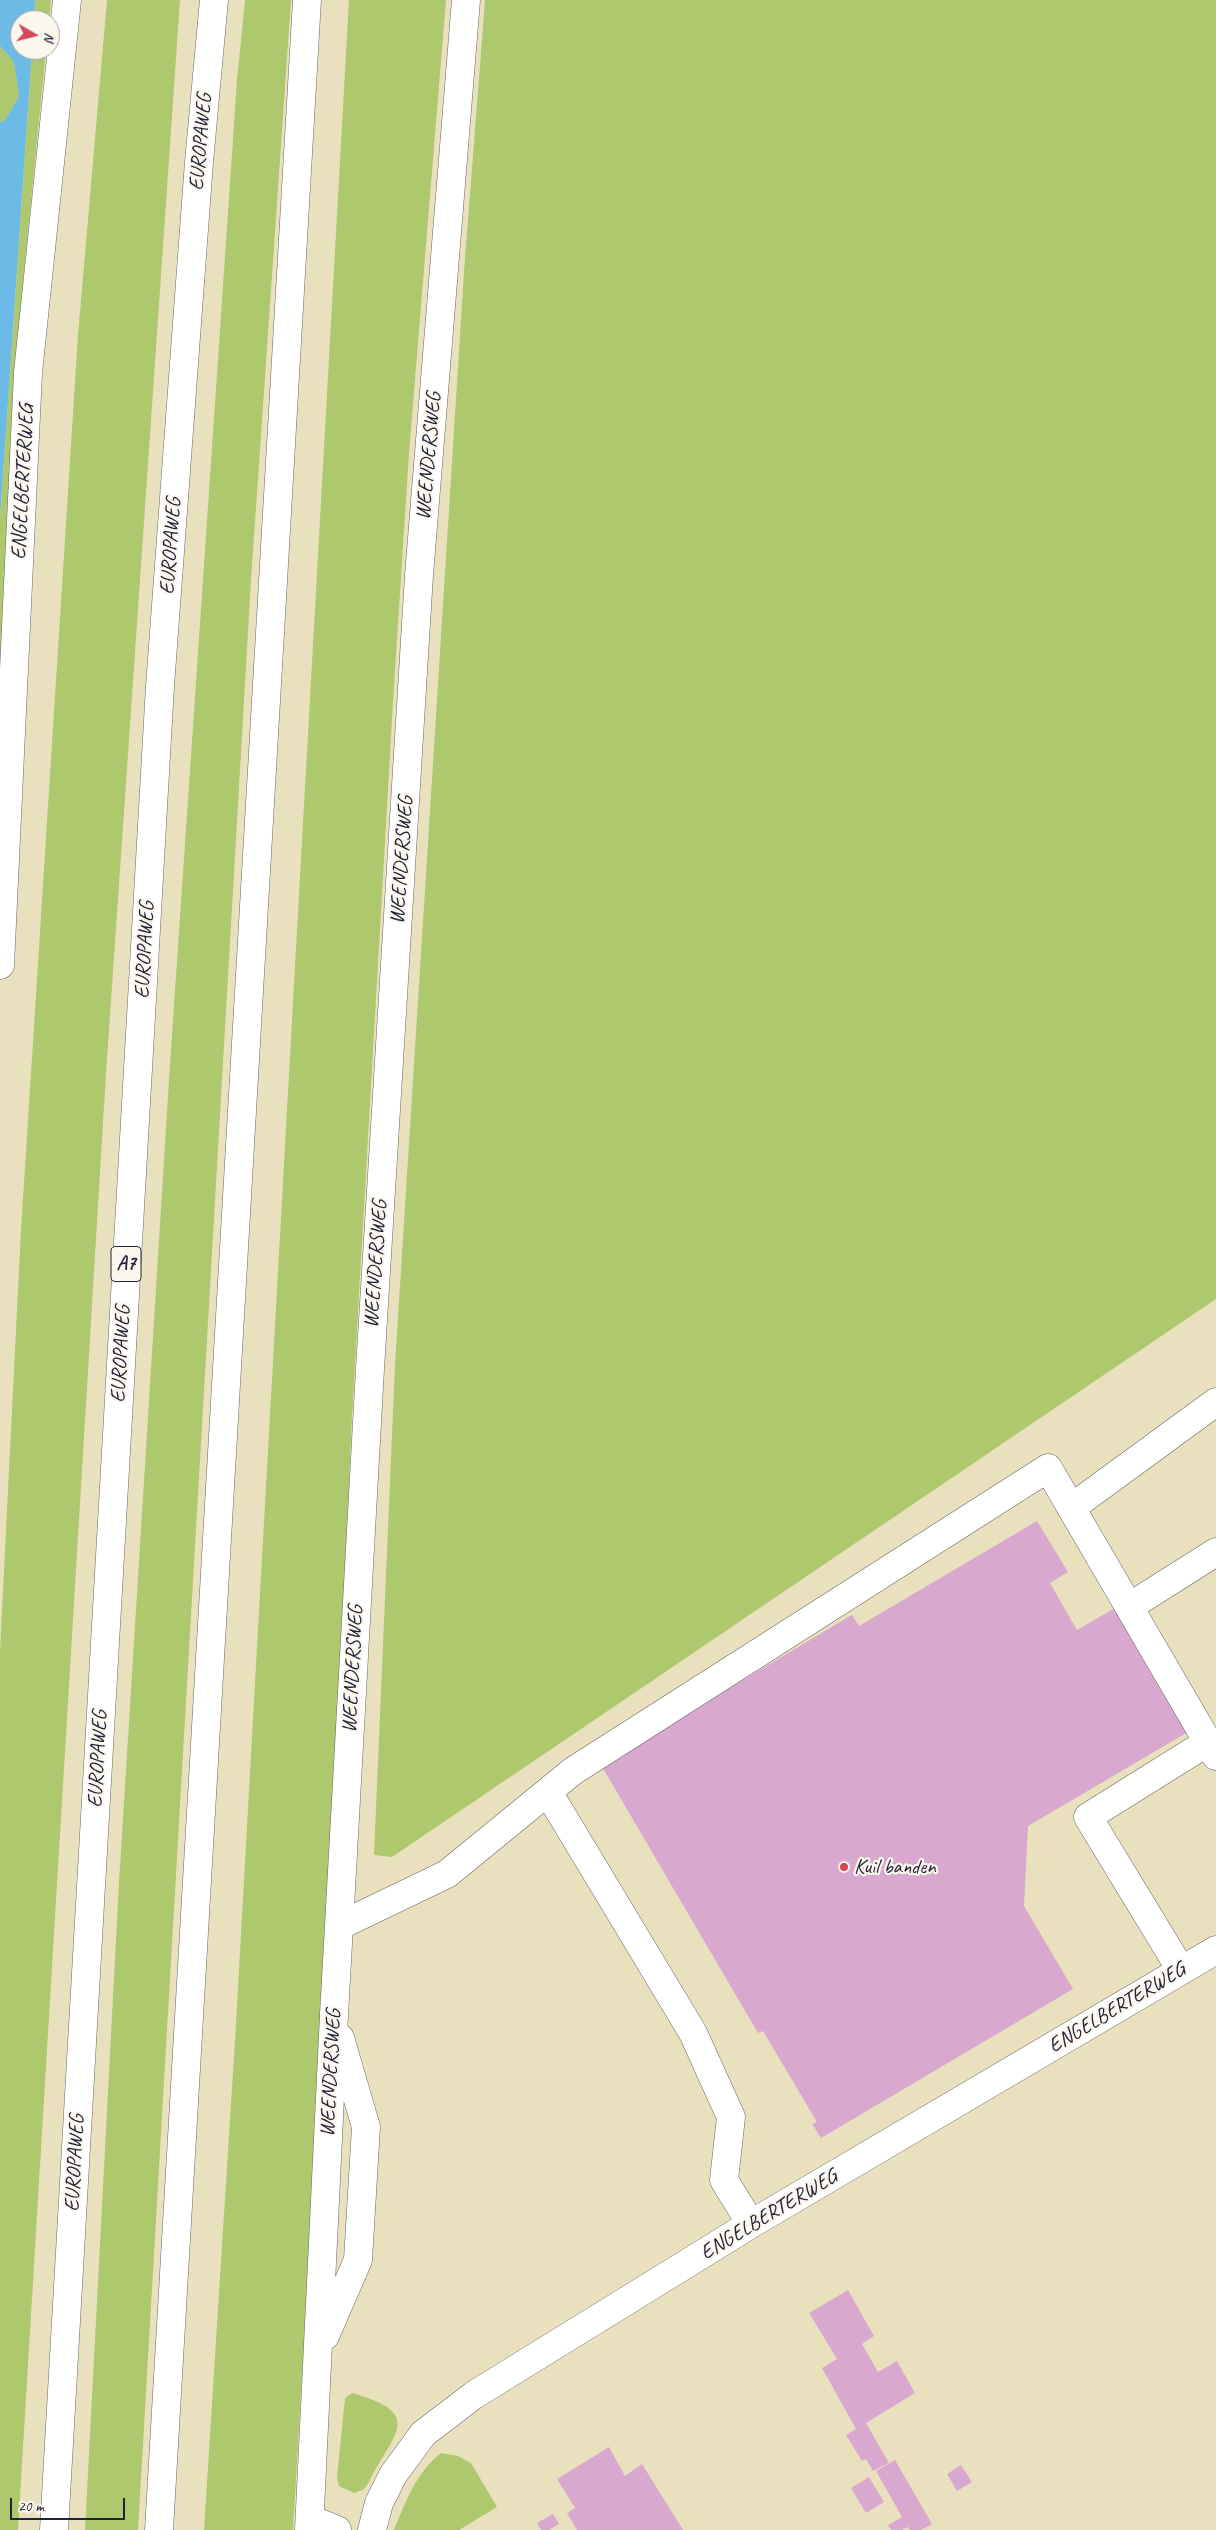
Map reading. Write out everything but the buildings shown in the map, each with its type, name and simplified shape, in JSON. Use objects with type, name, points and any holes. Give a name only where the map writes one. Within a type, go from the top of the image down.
[{"type":"main road","name":"ENGELBERTERWEG","points":[[0,965],[28,373],[67,0]]},
{"type":"main road","name":"EUROPAWEG","points":[[54,2530],[160,696],[199,162],[214,0]]},
{"type":"main road","points":[[158,2530],[307,0]]},
{"type":"main road","name":"WEENDERSWEG","points":[[310,2525],[334,2015],[370,1370],[420,575],[466,0]]},
{"type":"main road","points":[[1071,1508],[1216,1402]]},
{"type":"main road","points":[[339,1926],[447,1874],[573,1771],[1048,1468],[1212,1749],[1088,1817],[1181,1970]]},
{"type":"main road","points":[[1129,1607],[1216,1552]]},
{"type":"main road","points":[[548,1792],[694,2033],[731,2116],[724,2180],[751,2224]]},
{"type":"main road","name":"ENGELBERTERWEG","points":[[372,2530],[379,2503],[393,2475],[424,2434],[474,2396],[751,2224],[1216,1950]]},
{"type":"main road","points":[[317,2355],[358,2260],[366,2128],[334,2015]]},
{"type":"main road","points":[[310,2525],[337,2530]]},
{"type":"green space","points":[[35,0],[51,0],[50,10],[34,10]]},
{"type":"green space","points":[[107,0],[180,0],[106,1073],[18,2530],[0,2530],[0,1651],[21,1230],[78,335]]},
{"type":"green space","points":[[245,0],[291,0],[251,580],[138,2530],[85,2530],[119,1882],[170,1064],[237,80]]},
{"type":"green space","points":[[349,0],[446,0],[409,453],[393,702],[352,1417],[333,1843],[293,2530],[204,2530],[235,2041]]},
{"type":"green space","points":[[485,0],[1216,0],[1216,1299],[392,1857],[374,1855],[395,1365],[464,272]]},
{"type":"green space","points":[[0,46],[10,60],[14,62],[19,96],[6,119],[0,123]]},
{"type":"green space","points":[[31,60],[45,60],[23,282],[10,539],[0,666],[0,519]]},
{"type":"green space","points":[[352,2393],[375,2401],[390,2409],[397,2418],[397,2428],[393,2439],[368,2484],[363,2490],[354,2493],[339,2486],[337,2477],[345,2398]]},
{"type":"green space","points":[[441,2453],[458,2456],[471,2463],[497,2507],[459,2530],[394,2530],[418,2479]]},
{"type":"water","points":[[0,0],[35,0],[34,10],[10,10],[10,57],[0,46]]},
{"type":"water","points":[[12,60],[31,60],[0,519],[0,123],[6,119],[19,96]]},
{"type":"place","name":"Kuil banden","points":[[844,1867]]}]
